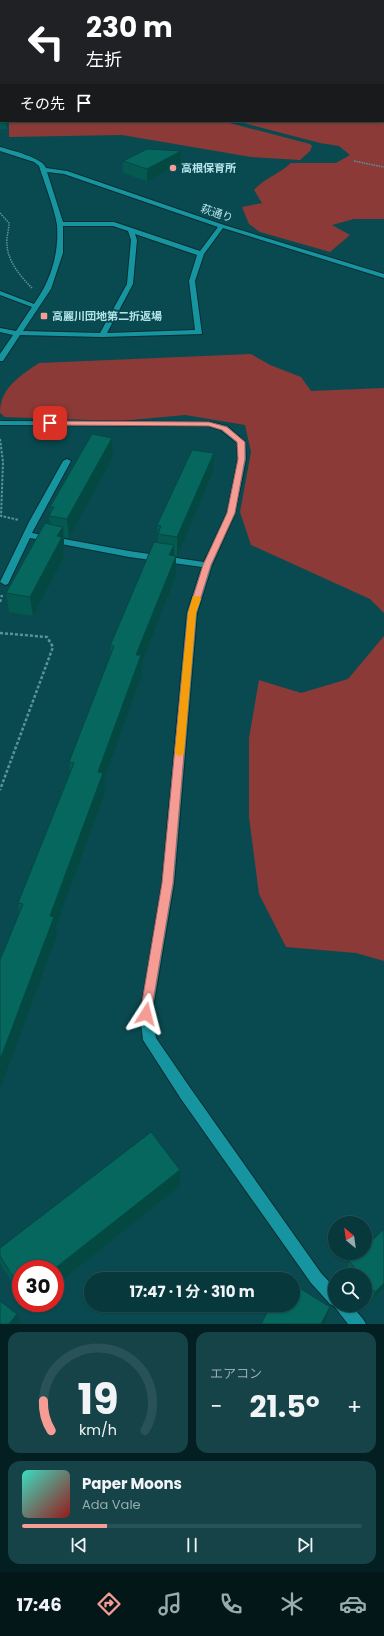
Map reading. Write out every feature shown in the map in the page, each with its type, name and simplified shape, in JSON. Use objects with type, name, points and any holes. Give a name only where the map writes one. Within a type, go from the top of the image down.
[{"type":"street","points":[[0,149],[40,163],[44,170],[60,224],[60,253],[48,289],[16,333],[0,359]]},
{"type":"street","name":"萩通り","points":[[44,170],[65,172],[222,226],[384,276]]},
{"type":"street","points":[[60,224],[114,224],[201,254]]},
{"type":"street","points":[[0,330],[16,333],[102,335],[199,332],[192,281],[201,254],[222,226]]},
{"type":"street","points":[[102,335],[130,284],[134,240],[131,229]]},
{"type":"street","points":[[0,293],[36,307]]},
{"type":"street","points":[[0,423],[209,424],[224,428],[241,442],[242,459],[231,513],[207,565],[192,613],[168,883],[146,1014],[150,1040],[280,1229],[316,1278],[328,1291]]},
{"type":"street","points":[[5,582],[33,522],[67,460]]},
{"type":"street","points":[[28,535],[129,554],[207,565]]},
{"type":"street","points":[[347,1312],[358,1324]]},
{"type":"path","points":[[354,161],[384,167]]},
{"type":"path","points":[[0,213],[9,223],[7,244],[15,266],[26,282],[37,292]]},
{"type":"path","points":[[0,439],[3,462],[0,516],[33,522]]},
{"type":"path","points":[[0,633],[28,634],[47,637],[53,647],[0,790]]},
{"type":"shaded area","points":[[9,122],[226,122],[310,144],[312,146],[310,151],[300,160],[251,157],[122,135],[9,137]]},
{"type":"shaded area","points":[[240,122],[384,122],[384,219],[354,219],[332,225],[350,235],[330,252],[260,232],[249,224],[242,207],[262,203],[254,190],[291,163],[336,163],[350,155],[339,146],[320,143]]},
{"type":"shaded area","points":[[251,354],[270,365],[301,377],[311,391],[384,388],[384,613],[370,599],[251,545],[240,512],[251,452],[245,425],[185,415],[120,421],[5,417],[0,413],[3,396],[7,390],[18,378],[39,363]]},
{"type":"shaded area","points":[[384,636],[384,961],[356,953],[286,947],[259,894],[249,817],[249,738],[259,680],[301,693],[348,679]]},
{"type":"building","points":[[147,149],[181,151],[147,169],[123,161]]},
{"type":"building","points":[[92,434],[112,438],[67,519],[49,516],[54,507],[50,507]]},
{"type":"building","points":[[192,450],[214,453],[177,537],[158,534],[161,526],[157,525]]},
{"type":"building","points":[[45,523],[63,527],[57,536],[62,537],[30,597],[6,593]]},
{"type":"building","points":[[154,542],[174,545],[169,555],[176,556],[136,655],[141,655],[98,772],[103,773],[50,916],[54,917],[0,1060],[0,960],[23,904],[18,903],[74,763],[69,762],[114,646],[110,646]]},
{"type":"building","points":[[151,1132],[180,1170],[64,1261],[12,1260],[12,1275],[0,1256],[0,1248]]},
{"type":"building","points":[[383,1230],[384,1231],[384,1283],[375,1292],[372,1288],[372,1268],[355,1268],[349,1261],[372,1260],[372,1240]]},
{"type":"building","points":[[300,1288],[328,1306],[328,1311],[321,1324],[261,1324],[267,1312],[300,1312]]},
{"type":"building","points":[[0,1301],[12,1310],[12,1312],[17,1314],[9,1324],[0,1324]]},
{"type":"slow traffic","points":[[179,753],[192,613],[196,599]]},
{"type":"place","name":"高根保育所","points":[[173,168]]},
{"type":"place","name":"高麗川団地第二折返場","points":[[44,316]]},
{"type":"route","points":[[50,423],[209,424],[224,428],[241,442],[242,459],[231,513],[207,565],[192,613],[168,883],[146,1014]]}]
